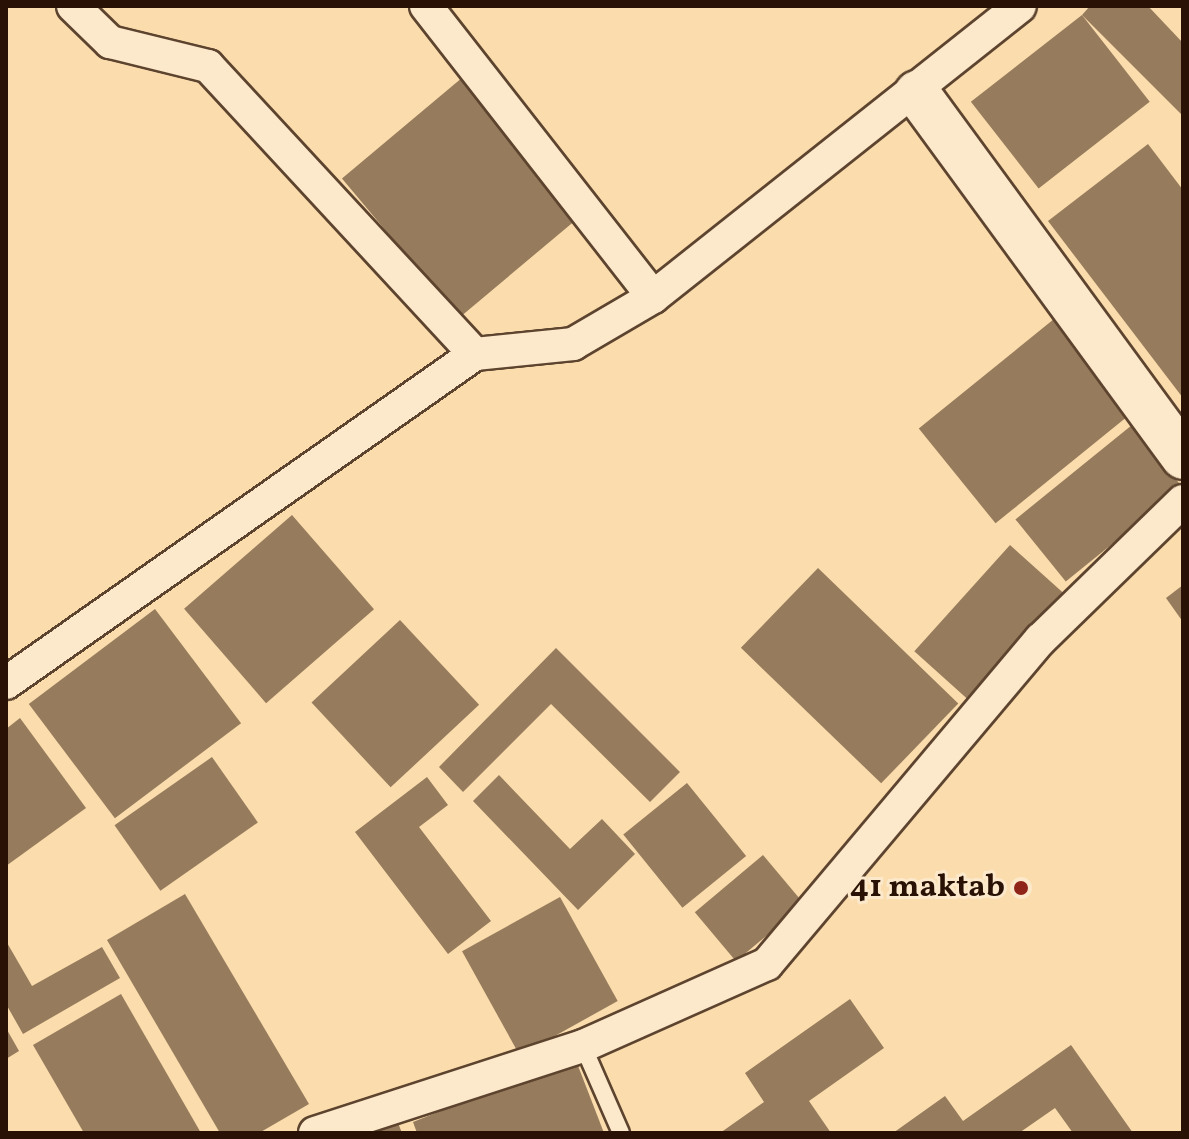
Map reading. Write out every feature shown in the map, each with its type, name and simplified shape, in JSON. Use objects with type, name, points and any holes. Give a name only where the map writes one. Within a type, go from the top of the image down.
[{"type":"street","points":[[73,6],[110,42],[208,66],[475,354]]},
{"type":"street","points":[[426,6],[653,297]]},
{"type":"street","points":[[6,683],[475,354],[573,344],[653,297],[917,93],[1020,6]]},
{"type":"street","points":[[917,93],[1183,457]]},
{"type":"street","points":[[315,1133],[583,1046],[767,964],[1041,639],[1183,501]]},
{"type":"lane","points":[[583,1046],[621,1133]]},
{"type":"building","points":[[1090,6],[1148,6],[1183,43],[1183,116],[1082,15]]},
{"type":"building","points":[[1082,15],[1150,102],[1039,188],[971,102]]},
{"type":"building","points":[[463,77],[580,216],[459,318],[342,179]]},
{"type":"building","points":[[1148,144],[1183,190],[1183,398],[1048,221]]},
{"type":"building","points":[[1054,319],[1131,414],[996,523],[919,429]]},
{"type":"building","points":[[1132,425],[1182,487],[1066,582],[1015,519]]},
{"type":"building","points":[[292,515],[374,609],[266,703],[184,609]]},
{"type":"building","points":[[1010,545],[1064,594],[969,700],[914,651]]},
{"type":"building","points":[[818,568],[958,703],[881,783],[741,648]]},
{"type":"building","points":[[1183,585],[1183,622],[1166,598]]},
{"type":"building","points":[[155,609],[241,723],[115,818],[29,704]]},
{"type":"building","points":[[400,620],[479,705],[391,787],[312,703]]},
{"type":"building","points":[[556,648],[680,772],[650,802],[551,704],[463,792],[439,767]]},
{"type":"building","points":[[20,718],[86,808],[6,866],[6,729]]},
{"type":"building","points":[[212,757],[258,823],[160,891],[115,825]]},
{"type":"building","points":[[499,775],[570,849],[602,819],[635,854],[578,910],[473,801]]},
{"type":"building","points":[[427,777],[448,805],[419,827],[491,921],[448,954],[355,832]]},
{"type":"building","points":[[687,783],[746,856],[682,908],[623,835]]},
{"type":"building","points":[[763,855],[804,904],[736,961],[695,912]]},
{"type":"building","points":[[185,894],[309,1104],[259,1133],[220,1133],[107,940]]},
{"type":"building","points":[[560,897],[618,1001],[520,1055],[462,951]]},
{"type":"building","points":[[6,941],[32,986],[102,947],[120,978],[23,1034],[6,1004]]},
{"type":"building","points":[[121,994],[201,1133],[84,1133],[33,1045]]},
{"type":"building","points":[[850,999],[884,1048],[809,1101],[831,1133],[720,1133],[764,1102],[745,1073]]},
{"type":"building","points":[[6,1028],[19,1051],[6,1059]]},
{"type":"building","points":[[1071,1045],[1133,1133],[1073,1133],[1055,1108],[1019,1133],[893,1133],[945,1096],[963,1121]]},
{"type":"building","points":[[575,1058],[604,1133],[417,1133],[413,1122]]},
{"type":"building","points":[[396,1118],[402,1133],[362,1133]]},
{"type":"place","name":"41 maktab","points":[[1021,888]]}]
